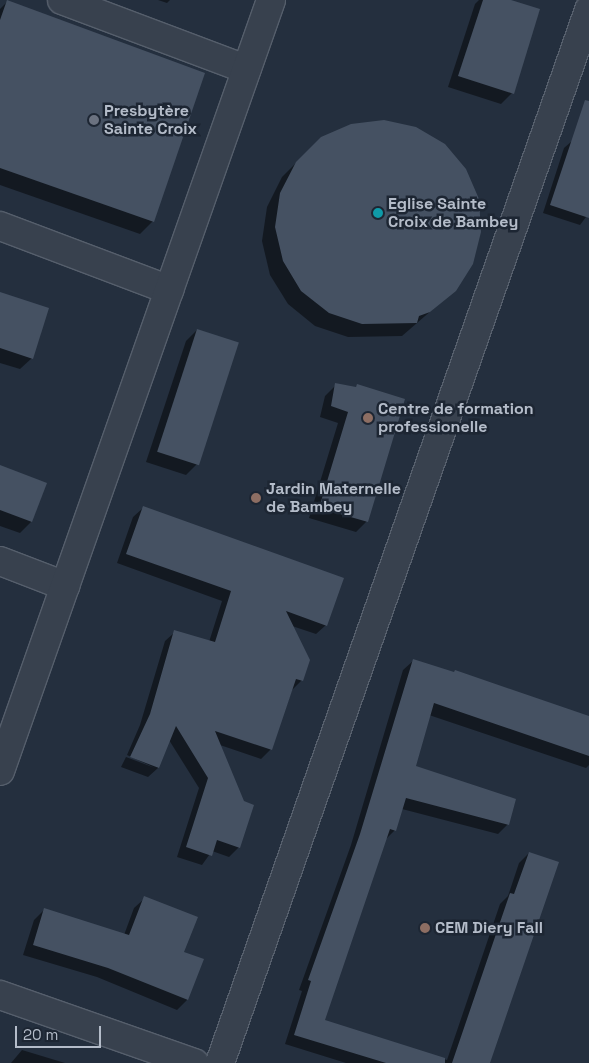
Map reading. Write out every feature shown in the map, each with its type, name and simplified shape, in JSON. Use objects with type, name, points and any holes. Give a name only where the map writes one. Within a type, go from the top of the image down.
[{"type":"street","points":[[62,0],[246,69]]},
{"type":"street","points":[[0,772],[271,0]]},
{"type":"street","points":[[220,1063],[589,10]]},
{"type":"street","points":[[0,226],[169,290]]},
{"type":"street","points":[[0,561],[65,586]]},
{"type":"street","points":[[0,995],[194,1063]]},
{"type":"building","name":"Presbytère Sainte Croix","points":[[7,0],[205,73],[154,222],[0,168],[0,20]]},
{"type":"building","points":[[483,0],[511,0],[540,9],[514,94],[458,76]]},
{"type":"building","points":[[585,100],[589,101],[589,218],[550,205]]},
{"type":"building","name":"Eglise Sainte Croix de Bambey","points":[[384,120],[416,127],[445,144],[466,169],[479,199],[481,232],[473,264],[456,291],[430,312],[419,316],[417,323],[362,324],[329,313],[301,291],[283,261],[275,227],[280,193],[296,162],[321,137],[351,124]]},
{"type":"building","points":[[0,292],[49,308],[33,359],[0,348]]},
{"type":"building","points":[[197,329],[239,343],[199,465],[157,452]]},
{"type":"building","points":[[335,383],[356,387],[357,384],[405,399],[368,522],[319,508],[348,412],[331,406]]},
{"type":"building","points":[[0,465],[47,483],[32,522],[0,510]]},
{"type":"building","points":[[143,506],[344,578],[327,626],[286,611],[310,660],[303,681],[296,679],[272,750],[215,731],[244,801],[254,805],[240,848],[217,840],[212,856],[186,847],[208,778],[176,726],[159,768],[130,757],[150,714],[174,630],[215,642],[231,591],[126,554]]},
{"type":"building","points":[[413,659],[454,672],[455,670],[589,716],[589,756],[434,703],[416,766],[516,799],[509,825],[406,798],[396,831],[390,829],[325,1020],[445,1058],[445,1063],[386,1063],[294,1035],[311,981],[308,980],[360,834]]},
{"type":"building","points":[[529,852],[559,862],[490,1063],[452,1063],[510,893],[514,894]]},
{"type":"building","points":[[144,896],[198,917],[184,952],[204,959],[188,1000],[108,968],[33,945],[44,908],[129,935]]},
{"type":"place","name":"Presbytère Sainte Croix","points":[[94,120]]},
{"type":"place","name":"Eglise Sainte Croix de Bambey","points":[[378,213]]},
{"type":"place","name":"Centre de formation professionelle","points":[[368,418]]},
{"type":"place","name":"Jardin Maternelle de Bambey","points":[[256,498]]},
{"type":"place","name":"CEM Diery Fall","points":[[425,928]]}]
